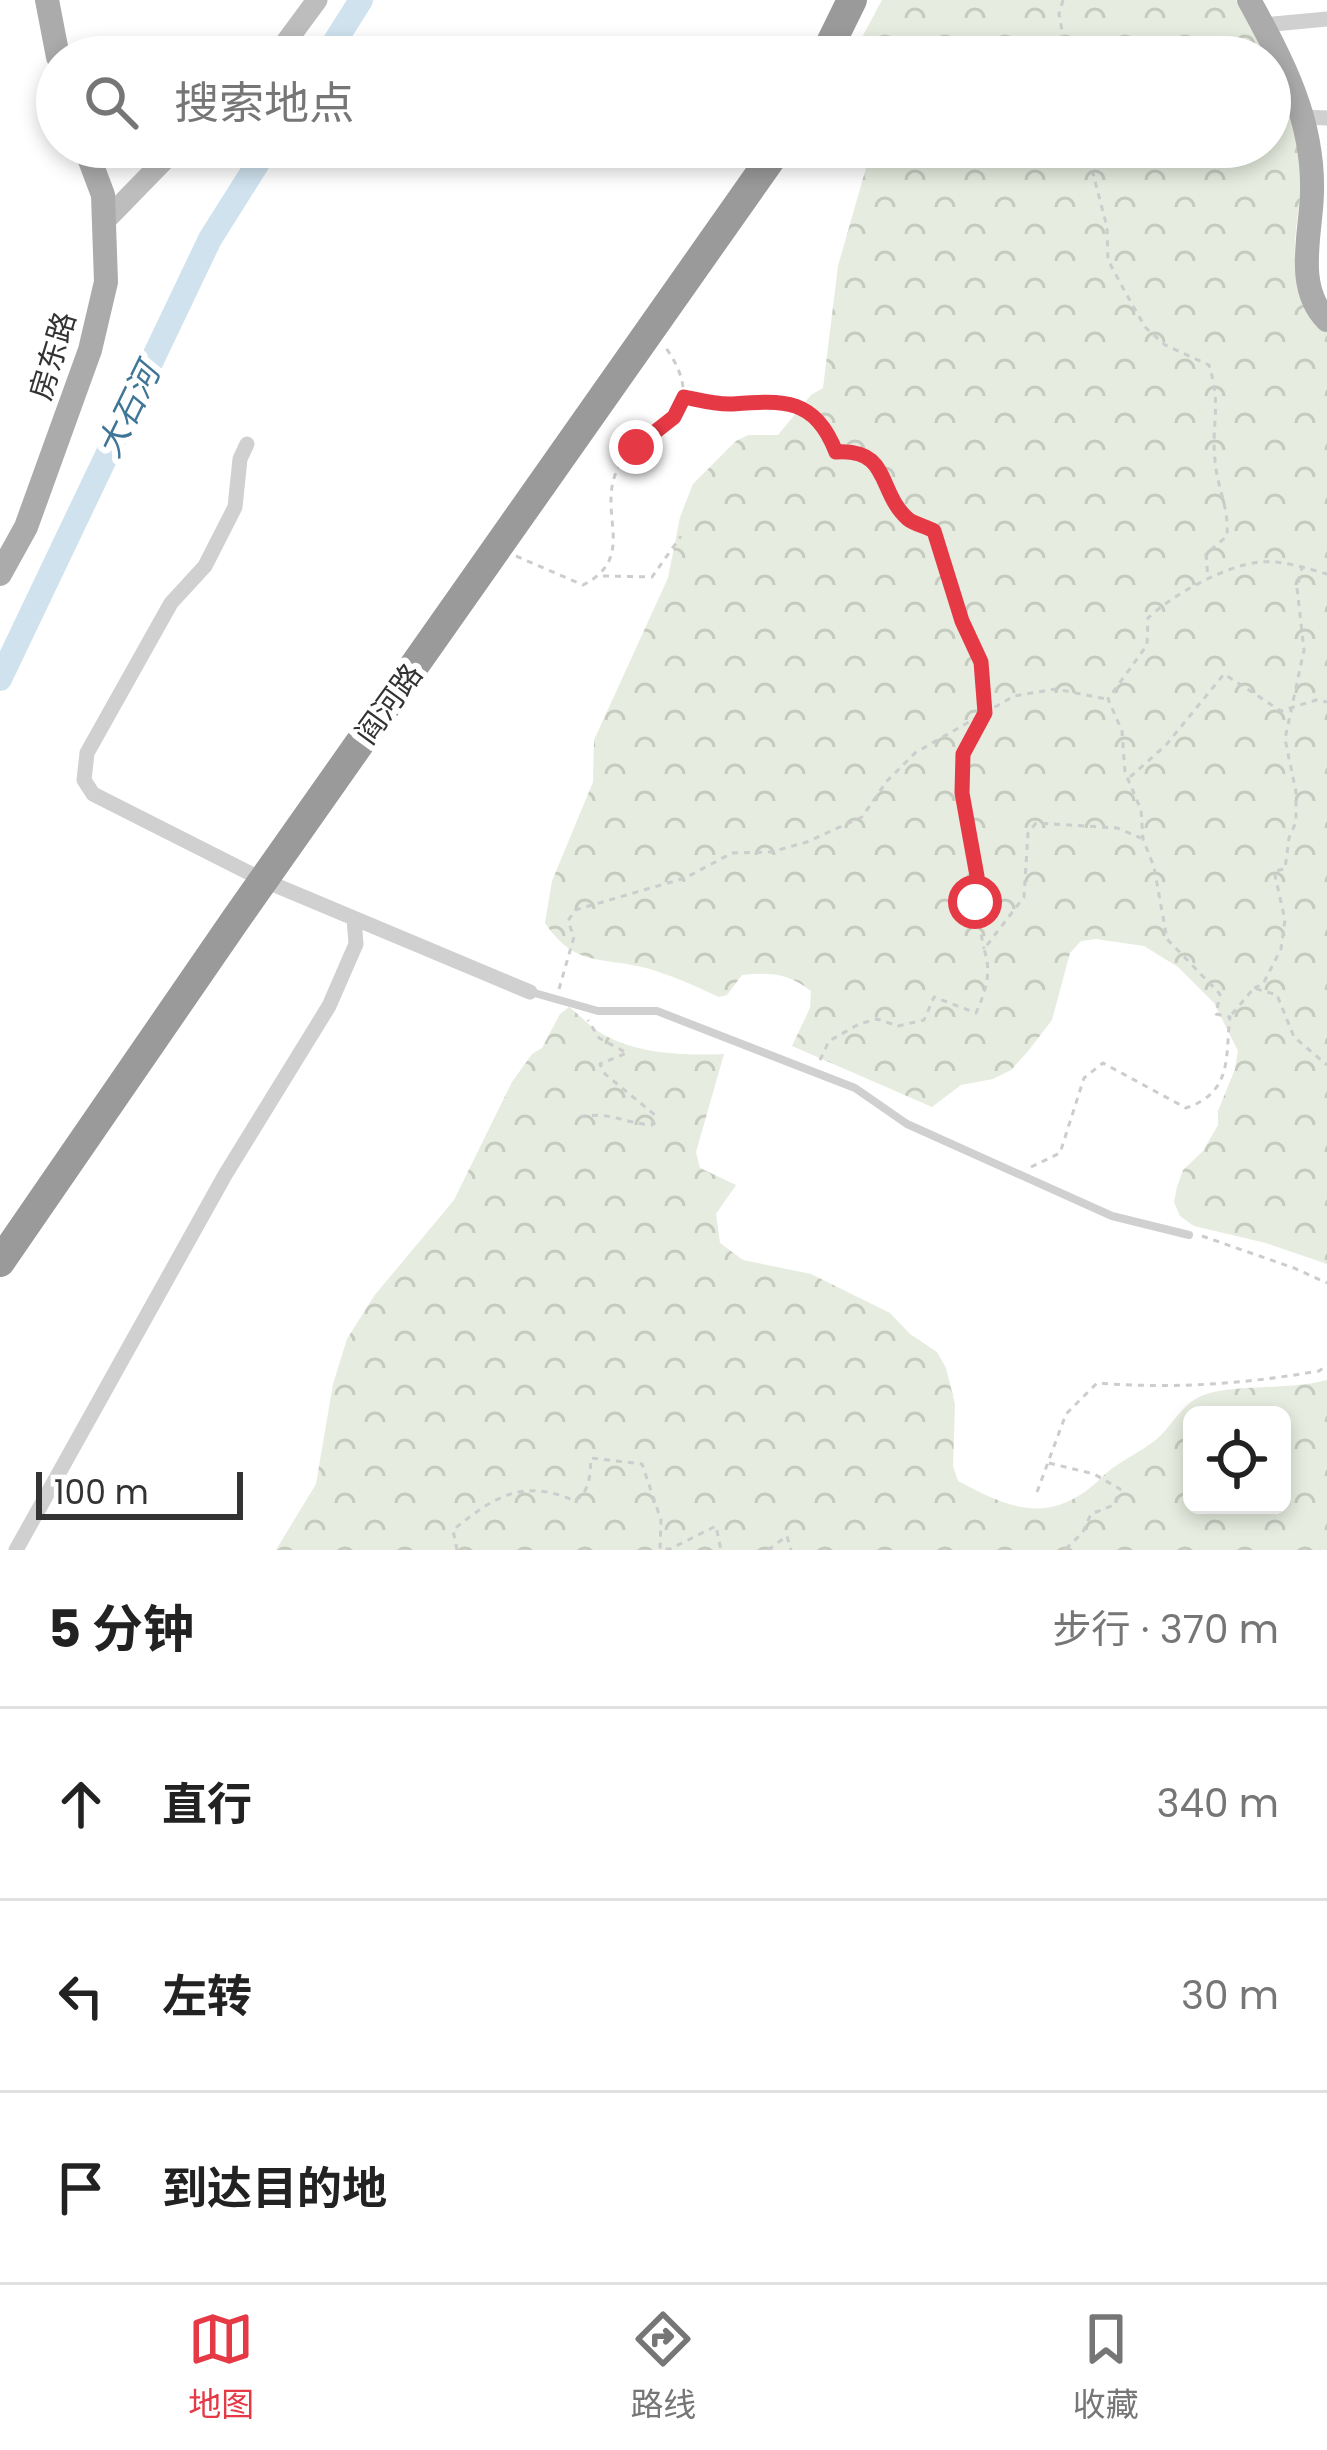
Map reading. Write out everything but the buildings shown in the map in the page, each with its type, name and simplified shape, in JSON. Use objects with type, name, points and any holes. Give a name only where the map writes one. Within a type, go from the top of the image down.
[{"type":"highway","points":[[834,36],[852,0]]},
{"type":"highway","name":"阎河路","points":[[0,1262],[764,168]]},
{"type":"main road","points":[[47,0],[54,36]]},
{"type":"main road","points":[[1249,0],[1268,36]]},
{"type":"main road","points":[[1291,81],[1316,117],[1307,260],[1310,288],[1318,311],[1327,320]]},
{"type":"main road","name":"房东路","points":[[0,574],[26,527],[91,350],[106,282],[103,195],[93,168]]},
{"type":"street","points":[[290,36],[317,0]]},
{"type":"street","points":[[1263,26],[1327,19]]},
{"type":"street","points":[[104,222],[157,168]]},
{"type":"street","points":[[247,444],[240,459],[235,507],[205,566],[171,603],[87,753],[84,780],[93,794],[263,880],[530,992]]},
{"type":"street","points":[[16,1550],[225,1175],[329,1006],[356,944],[354,919]]},
{"type":"lane","points":[[530,992],[581,1008],[657,1011],[854,1088],[907,1124],[1112,1216],[1189,1235]]},
{"type":"path","points":[[1063,0],[1059,14],[1063,36]]},
{"type":"path","points":[[1092,168],[1107,226],[1108,260],[1145,327],[1165,345],[1210,365],[1219,397],[1215,463],[1228,510],[1227,536],[1206,554],[1208,581]]},
{"type":"path","points":[[601,576],[614,552],[610,488],[619,464],[674,417],[684,397],[678,366],[654,328]]},
{"type":"path","points":[[684,397],[732,404],[776,399],[816,417],[826,427],[836,452],[854,451],[871,458],[908,519],[934,531],[962,621],[981,662],[985,713],[963,754],[962,793],[977,876],[975,902],[989,966],[987,987],[976,1013],[934,997],[924,1019],[898,1026],[877,1019],[859,1024],[829,1041],[814,1072]]},
{"type":"path","points":[[500,549],[584,585],[601,576],[652,577],[681,536]]},
{"type":"path","points":[[1108,700],[1147,645],[1148,618],[1166,600],[1260,562],[1327,574]]},
{"type":"path","points":[[1016,1173],[1060,1153],[1084,1078],[1103,1063],[1186,1108],[1202,1102],[1228,1070],[1229,1017],[1263,984],[1280,950],[1285,920],[1274,871],[1285,869],[1296,822],[1296,791],[1285,739],[1304,650],[1297,588],[1302,566]]},
{"type":"path","points":[[1128,779],[1166,745],[1224,674],[1282,711],[1316,700],[1327,702]]},
{"type":"path","points":[[556,1000],[574,937],[568,921],[575,910],[685,878],[732,853],[770,852],[807,842],[862,817],[887,781],[915,753],[1015,696],[1056,689],[1108,700]]},
{"type":"path","points":[[1108,700],[1122,731],[1128,779],[1141,810],[1143,839],[1154,867],[1167,938],[1220,994],[1216,1014],[1229,1017]]},
{"type":"path","points":[[983,949],[1024,897],[1028,833],[1036,823],[1117,827],[1143,839]]},
{"type":"path","points":[[1254,988],[1277,995],[1294,1037],[1327,1065]]},
{"type":"path","points":[[580,1117],[605,1112],[630,1124],[652,1125],[655,1115],[604,1074],[600,1064],[627,1053],[599,1038],[581,1008]]},
{"type":"path","points":[[1189,1235],[1214,1238],[1327,1283]]},
{"type":"path","points":[[1037,1492],[1066,1414],[1097,1383],[1156,1388],[1250,1383],[1327,1366]]},
{"type":"path","points":[[457,1550],[453,1530],[488,1504],[525,1488],[552,1491],[575,1502],[584,1496],[591,1458],[642,1464],[661,1520],[660,1549],[670,1550],[716,1526],[722,1550]]},
{"type":"path","points":[[1047,1462],[1094,1474],[1120,1489],[1114,1505],[1091,1514],[1083,1532],[1065,1550]]},
{"type":"path","points":[[768,1550],[787,1536],[791,1550]]},
{"type":"green space","points":[[882,0],[1236,0],[1256,36],[863,36]]},
{"type":"green space","points":[[1291,106],[1302,170],[1295,263],[1309,307],[1327,330],[1327,1264],[1194,1226],[1180,1216],[1174,1202],[1177,1187],[1183,1170],[1203,1151],[1218,1125],[1218,1111],[1238,1051],[1214,1003],[1178,967],[1144,946],[1081,941],[1070,953],[1052,1020],[1029,1050],[1011,1070],[961,1085],[932,1107],[792,1046],[810,1008],[811,991],[795,980],[771,974],[742,975],[727,995],[719,997],[655,971],[578,954],[545,923],[552,881],[593,782],[594,740],[668,578],[680,517],[693,484],[736,441],[748,435],[778,435],[811,395],[823,388],[838,266],[866,168],[1291,168]]},
{"type":"green space","points":[[569,1007],[605,1035],[637,1048],[724,1054],[696,1152],[700,1168],[736,1185],[716,1214],[720,1243],[743,1260],[811,1274],[890,1313],[937,1352],[955,1404],[953,1466],[958,1481],[990,1497],[1037,1508],[1069,1501],[1153,1442],[1183,1409],[1183,1514],[1291,1514],[1291,1406],[1186,1406],[1199,1397],[1226,1390],[1327,1380],[1327,1550],[276,1550],[316,1484],[333,1384],[347,1339],[374,1296],[454,1200],[512,1082],[542,1048],[560,1014]]},
{"type":"waterway","name":"大石河","points":[[338,36],[361,0]]},
{"type":"waterway","name":"大石河","points":[[0,679],[210,239],[255,168]]},
{"type":"route","points":[[636,447],[674,417],[684,397],[732,404],[776,399],[816,417],[826,427],[836,452],[854,451],[871,458],[908,519],[934,531],[962,621],[981,662],[985,713],[963,754],[962,793],[977,876],[975,902]]}]
